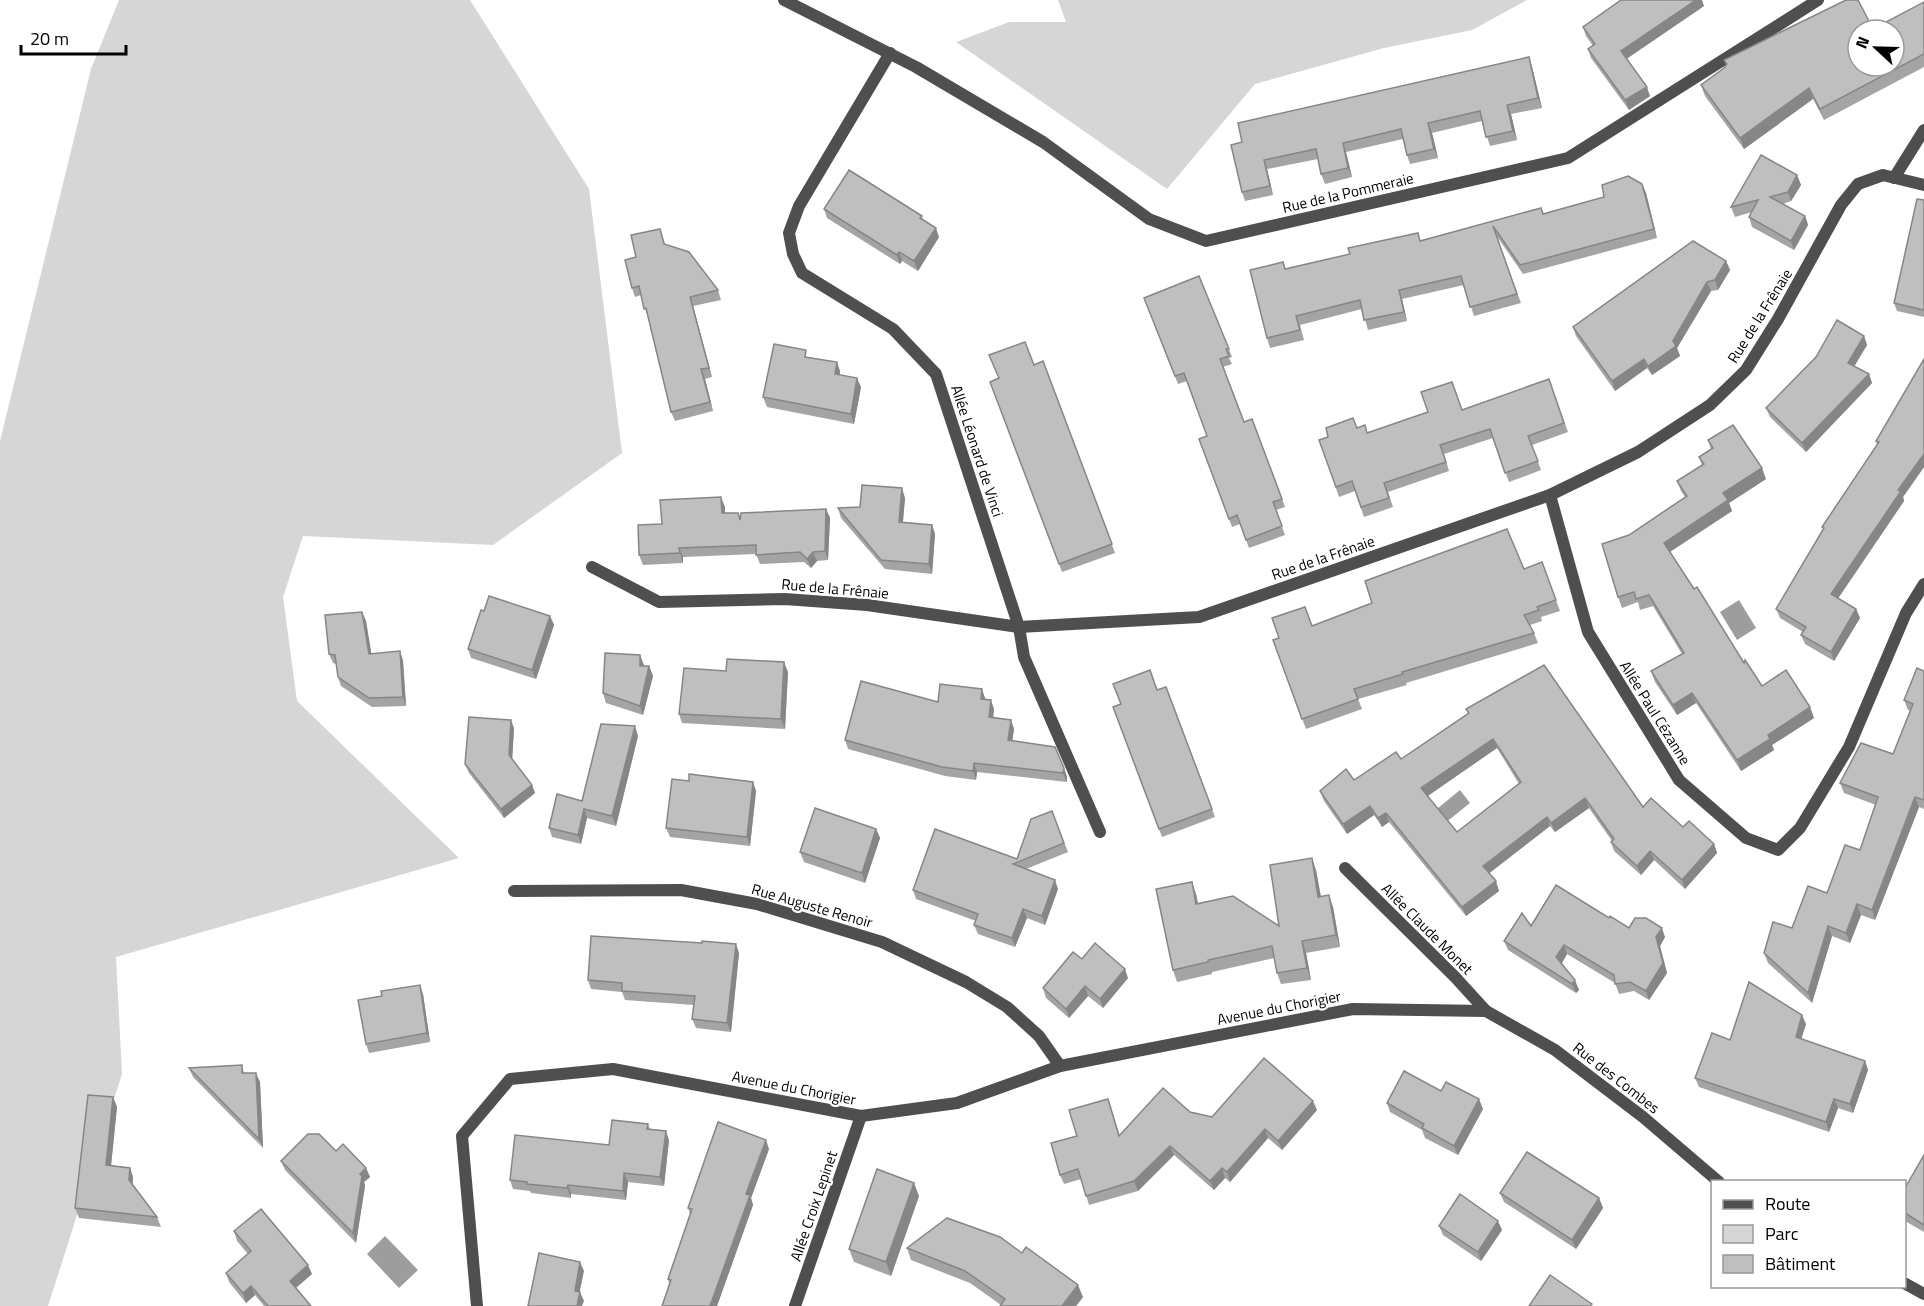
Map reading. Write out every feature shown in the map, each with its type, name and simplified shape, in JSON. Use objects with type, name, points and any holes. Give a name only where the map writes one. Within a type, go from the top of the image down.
[{"type":"street","name":"Rue de la Pommeraie","points":[[784,0],[890,53],[1043,142],[1149,219],[1206,241],[1568,158],[1818,0]]},
{"type":"street","name":"Allée Léonard de Vinci","points":[[890,53],[799,206],[789,233],[794,254],[802,273],[893,329],[936,374],[1019,627],[1024,657],[1100,832]]},
{"type":"street","points":[[1894,178],[1924,130]]},
{"type":"street","name":"Rue de la Frênaie","points":[[592,567],[659,602],[785,599],[867,605],[1019,627],[1199,617],[1550,495],[1638,452],[1710,405],[1746,370],[1778,319],[1841,206],[1857,184],[1883,175],[1924,185]]},
{"type":"street","name":"Allée Paul Cézanne","points":[[1550,495],[1588,632],[1679,780],[1746,838],[1778,850],[1800,828],[1849,747],[1906,613],[1924,584]]},
{"type":"street","name":"Allée Claude Monet","points":[[1345,868],[1486,1011]]},
{"type":"street","name":"Rue Auguste Renoir","points":[[514,891],[681,890],[757,904],[882,942],[966,982],[1007,1007],[1039,1036],[1060,1066]]},
{"type":"street","name":"Avenue du Chorigier","points":[[477,1306],[462,1136],[510,1079],[614,1069],[861,1116],[957,1103],[1060,1066],[1353,1009],[1486,1011]]},
{"type":"street","name":"Rue des Combes","points":[[1486,1011],[1555,1050],[1643,1118],[1717,1180]]},
{"type":"street","name":"Allée Croix Lepinet","points":[[795,1306],[861,1116]]},
{"type":"street","points":[[1906,1284],[1924,1294]]},
{"type":"green space","points":[[119,0],[470,0],[589,189],[622,453],[493,545],[303,536],[283,597],[297,701],[459,858],[116,957],[122,1074],[48,1306],[0,1306],[0,441],[91,69]]},
{"type":"green space","points":[[1058,0],[1527,0],[1472,30],[1384,48],[1255,84],[1167,189],[956,42],[1009,22],[1066,22]]},
{"type":"shaded area","points":[[1739,600],[1756,628],[1737,640],[1720,612]]},
{"type":"shaded area","points":[[1460,790],[1470,803],[1430,835],[1420,823]]},
{"type":"shaded area","points":[[385,1236],[418,1270],[399,1288],[367,1254]]},
{"type":"building","points":[[1621,0],[1696,0],[1621,51],[1647,87],[1625,100],[1588,49],[1595,44],[1583,27]]},
{"type":"building","points":[[1846,0],[1858,0],[1867,18],[1846,18],[1846,78],[1879,78],[1820,109],[1809,88],[1740,138],[1701,85],[1727,64],[1724,60]]},
{"type":"building","points":[[1924,2],[1924,54],[1906,64],[1906,18],[1894,18]]},
{"type":"building","points":[[1529,57],[1538,98],[1507,105],[1513,131],[1486,137],[1480,111],[1428,123],[1434,149],[1407,155],[1401,129],[1343,143],[1348,168],[1321,174],[1316,149],[1264,160],[1270,186],[1242,192],[1231,145],[1242,142],[1238,123]]},
{"type":"building","points":[[1761,155],[1797,175],[1788,192],[1770,197],[1805,216],[1791,241],[1749,217],[1758,200],[1731,207]]},
{"type":"building","points":[[849,170],[922,216],[920,218],[936,228],[914,261],[899,252],[897,255],[824,209]]},
{"type":"building","points":[[1628,176],[1642,184],[1654,229],[1520,265],[1493,226],[1517,294],[1470,307],[1461,276],[1399,290],[1404,312],[1364,320],[1360,300],[1296,316],[1300,330],[1267,338],[1250,270],[1283,262],[1285,269],[1350,254],[1348,248],[1418,233],[1420,241],[1541,208],[1543,214],[1604,197],[1602,185]]},
{"type":"building","points":[[1917,199],[1924,200],[1924,310],[1894,303]]},
{"type":"building","points":[[660,229],[664,244],[689,252],[718,290],[690,297],[709,368],[701,369],[710,402],[671,412],[646,308],[644,309],[639,286],[632,288],[625,260],[636,257],[631,235]]},
{"type":"building","points":[[1693,241],[1726,261],[1715,280],[1707,282],[1673,341],[1676,346],[1648,366],[1644,359],[1612,381],[1573,327]]},
{"type":"building","points":[[1199,276],[1229,349],[1226,349],[1229,356],[1220,359],[1244,422],[1252,419],[1282,499],[1273,502],[1282,526],[1246,540],[1237,515],[1229,519],[1199,439],[1207,436],[1184,373],[1175,376],[1144,298]]},
{"type":"building","points":[[1837,320],[1864,336],[1848,363],[1869,374],[1802,443],[1766,408],[1816,357]]},
{"type":"building","points":[[1025,342],[1034,365],[1043,361],[1112,544],[1059,564],[990,382],[999,378],[989,355]]},
{"type":"building","points":[[774,344],[806,350],[805,357],[837,362],[835,374],[857,378],[851,414],[763,397]]},
{"type":"building","points":[[1924,359],[1924,454],[1831,594],[1856,609],[1831,652],[1801,635],[1806,627],[1776,609],[1824,528],[1822,527],[1879,442],[1876,441]]},
{"type":"building","points":[[1549,379],[1564,423],[1528,436],[1538,461],[1505,473],[1490,429],[1440,445],[1446,462],[1384,483],[1389,498],[1361,507],[1352,481],[1336,487],[1319,440],[1328,437],[1326,428],[1353,418],[1357,428],[1365,425],[1367,433],[1428,412],[1421,392],[1452,382],[1462,410]]},
{"type":"building","points":[[1733,425],[1762,468],[1723,493],[1728,500],[1664,543],[1694,589],[1697,587],[1744,663],[1745,660],[1762,686],[1786,670],[1810,707],[1768,735],[1770,739],[1737,760],[1692,693],[1673,705],[1651,671],[1684,653],[1649,595],[1636,599],[1634,592],[1618,597],[1602,544],[1629,535],[1687,496],[1677,481],[1704,464],[1699,457],[1713,448],[1708,440]]},
{"type":"building","points":[[862,485],[902,488],[899,522],[932,525],[929,564],[881,560],[838,508],[860,507]]},
{"type":"building","points":[[721,497],[722,513],[738,513],[740,520],[741,513],[826,509],[825,551],[813,552],[807,559],[800,552],[756,555],[756,545],[679,548],[680,553],[639,555],[638,525],[662,524],[660,500]]},
{"type":"building","points":[[1507,529],[1524,569],[1542,562],[1556,600],[1537,607],[1539,610],[1524,615],[1534,633],[1402,672],[1403,674],[1354,689],[1358,699],[1302,719],[1273,640],[1279,638],[1272,618],[1305,607],[1312,626],[1372,603],[1365,581]]},
{"type":"building","points":[[489,596],[550,616],[532,670],[468,649],[481,610],[484,611]]},
{"type":"building","points":[[362,612],[369,654],[400,651],[403,697],[369,698],[338,677],[335,655],[329,654],[325,615]]},
{"type":"building","points":[[605,653],[640,655],[640,666],[649,666],[640,706],[603,693]]},
{"type":"building","points":[[727,659],[784,662],[781,719],[679,714],[684,668],[726,671]]},
{"type":"building","points":[[1544,665],[1643,807],[1651,798],[1683,827],[1689,821],[1714,844],[1682,880],[1650,851],[1637,866],[1611,842],[1614,839],[1585,798],[1551,823],[1547,817],[1483,866],[1496,881],[1462,907],[1386,813],[1378,818],[1370,806],[1343,824],[1320,791],[1346,769],[1354,780],[1396,752],[1401,759],[1469,713],[1466,709]],"holes":[[[1493,739],[1521,782],[1457,832],[1421,788]]]},
{"type":"building","points":[[1917,668],[1924,671],[1924,800],[1915,797],[1872,910],[1857,904],[1846,933],[1828,926],[1808,993],[1764,953],[1773,922],[1792,928],[1808,886],[1827,893],[1845,845],[1860,850],[1878,797],[1840,783],[1861,743],[1893,754],[1913,704],[1904,700]]},
{"type":"building","points":[[1150,670],[1157,690],[1166,687],[1212,809],[1159,829],[1113,707],[1121,704],[1113,684]]},
{"type":"building","points":[[861,681],[938,702],[940,684],[982,689],[981,699],[991,700],[989,717],[1011,720],[1008,740],[1055,747],[1064,768],[1063,773],[974,763],[973,771],[942,767],[845,740]]},
{"type":"building","points":[[469,717],[511,720],[509,755],[532,785],[501,809],[465,764]]},
{"type":"building","points":[[601,724],[635,726],[612,816],[584,809],[578,835],[549,828],[557,794],[582,801]]},
{"type":"building","points":[[689,774],[753,782],[747,837],[666,828],[672,779],[689,781]]},
{"type":"building","points":[[815,808],[876,829],[862,873],[800,852]]},
{"type":"building","points":[[1052,811],[1064,843],[1013,864],[1055,880],[1042,916],[1023,909],[1012,938],[974,925],[978,914],[913,890],[935,829],[1017,859],[1031,819]]},
{"type":"building","points":[[1312,858],[1318,897],[1329,895],[1336,935],[1302,941],[1307,968],[1277,973],[1272,946],[1173,970],[1156,889],[1192,882],[1196,904],[1233,896],[1279,926],[1270,865]]},
{"type":"building","points":[[1556,885],[1629,928],[1635,918],[1646,918],[1662,928],[1656,937],[1663,963],[1646,991],[1630,982],[1615,984],[1614,975],[1564,945],[1556,957],[1575,980],[1572,984],[1504,941],[1522,913],[1531,926]]},
{"type":"building","points":[[591,936],[736,944],[727,1023],[692,1019],[695,996],[622,991],[622,983],[588,980]]},
{"type":"building","points":[[1095,943],[1125,969],[1100,999],[1085,986],[1066,1009],[1043,988],[1073,952],[1082,959]]},
{"type":"building","points":[[1749,982],[1802,1015],[1796,1037],[1865,1061],[1850,1104],[1834,1099],[1826,1122],[1695,1078],[1712,1033],[1730,1040]]},
{"type":"building","points":[[420,985],[427,1033],[366,1044],[358,1000],[382,996],[381,991]]},
{"type":"building","points":[[1264,1058],[1313,1101],[1278,1141],[1265,1129],[1227,1172],[1222,1168],[1210,1181],[1170,1146],[1134,1181],[1086,1196],[1078,1169],[1060,1175],[1051,1143],[1077,1136],[1069,1110],[1108,1099],[1119,1136],[1163,1088],[1190,1112],[1212,1117]]},
{"type":"building","points":[[242,1065],[242,1073],[256,1073],[259,1139],[189,1068]]},
{"type":"building","points":[[1404,1071],[1441,1091],[1446,1082],[1479,1099],[1454,1146],[1422,1128],[1424,1124],[1387,1103]]},
{"type":"building","points":[[88,1095],[113,1097],[106,1165],[130,1168],[129,1180],[157,1217],[75,1208]]},
{"type":"building","points":[[612,1120],[648,1124],[647,1129],[666,1131],[660,1177],[624,1173],[623,1191],[568,1185],[567,1188],[510,1180],[515,1135],[609,1145]]},
{"type":"building","points":[[718,1122],[766,1140],[746,1194],[750,1195],[710,1306],[662,1306],[671,1280],[668,1279],[692,1209],[688,1208]]},
{"type":"building","points":[[308,1134],[319,1134],[336,1151],[343,1144],[366,1168],[360,1174],[362,1176],[353,1233],[281,1161]]},
{"type":"building","points":[[1527,1152],[1599,1198],[1572,1240],[1500,1193]]},
{"type":"building","points":[[1924,1155],[1924,1225],[1906,1214],[1906,1186]]},
{"type":"building","points":[[877,1169],[914,1183],[886,1262],[849,1249]]},
{"type":"building","points":[[1460,1194],[1498,1221],[1478,1252],[1439,1226]]},
{"type":"building","points":[[261,1209],[308,1265],[290,1281],[311,1306],[268,1306],[251,1286],[243,1293],[226,1273],[251,1251],[234,1231]]},
{"type":"building","points":[[947,1218],[1000,1237],[1022,1253],[1026,1247],[1078,1285],[1062,1306],[1000,1306],[1005,1299],[965,1271],[907,1248]]},
{"type":"building","points":[[539,1253],[580,1262],[575,1291],[580,1292],[577,1306],[528,1306]]},
{"type":"building","points":[[1550,1275],[1592,1304],[1590,1306],[1529,1306]]}]
